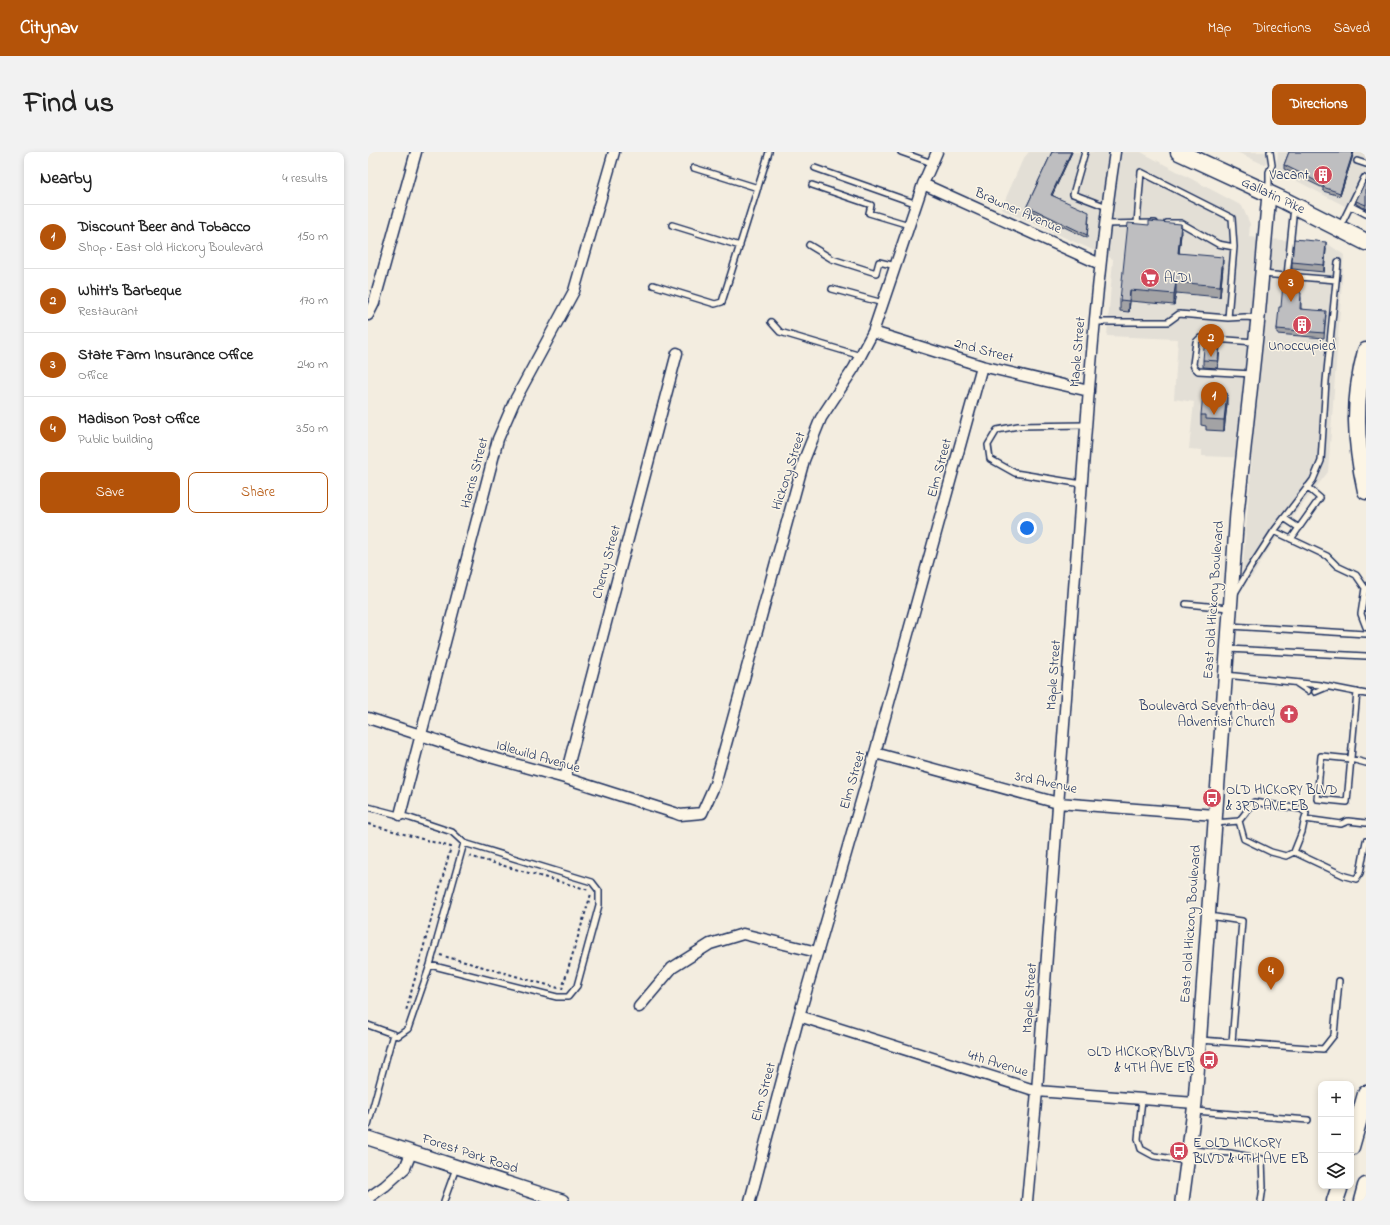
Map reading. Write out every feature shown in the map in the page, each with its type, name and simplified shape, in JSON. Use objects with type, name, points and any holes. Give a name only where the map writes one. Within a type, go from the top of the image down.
[{"type":"main road","name":"Gallatin Pike","points":[[1179,152],[1199,159],[1366,242]]},
{"type":"main road","points":[[1366,351],[1359,387],[1357,416],[1359,458],[1366,491]]},
{"type":"main road","points":[[1354,1136],[1366,1094]]},
{"type":"main road","points":[[1362,1201],[1366,1186]]},
{"type":"main road","points":[[1335,1201],[1339,1189]]},
{"type":"street","points":[[368,315],[374,303],[416,152]]},
{"type":"street","name":"Harris Street","points":[[400,815],[422,736],[498,439],[514,402],[574,291],[614,152]]},
{"type":"street","name":"Maple Street","points":[[1027,1201],[1037,1091],[1086,425],[1106,207],[1115,152]]},
{"type":"street","name":"Hickory Street","points":[[702,812],[715,784],[804,460],[821,418],[861,356],[874,332],[934,155]]},
{"type":"street","name":"Brawner Avenue","points":[[923,184],[1100,264]]},
{"type":"street","name":"East Old Hickory Boulevard","points":[[1182,1201],[1195,1107],[1214,819],[1237,513],[1256,342],[1269,194]]},
{"type":"street","name":"2nd Street","points":[[874,332],[982,366],[1089,392]]},
{"type":"street","name":"Cherry Street","points":[[565,778],[677,353]]},
{"type":"street","name":"Elm Street","points":[[750,1201],[799,1016],[875,754],[982,366]]},
{"type":"street","name":"Idlewild Avenue","points":[[368,718],[479,754],[565,778],[680,814],[702,812]]},
{"type":"street","name":"3rd Avenue","points":[[875,754],[1058,803],[1214,819]]},
{"type":"street","points":[[639,1007],[672,968],[710,944],[742,934],[817,952]]},
{"type":"street","name":"4th Avenue","points":[[799,1016],[1037,1091],[1142,1099],[1195,1107]]},
{"type":"street","name":"Forest Park Road","points":[[368,1138],[562,1201]]},
{"type":"street","points":[[368,1198],[385,1186],[405,1168],[411,1152]]},
{"type":"lane","points":[[653,285],[715,304],[722,302],[769,152]]},
{"type":"lane","points":[[901,152],[934,155]]},
{"type":"lane","points":[[1085,152],[1073,194],[1106,207]]},
{"type":"lane","points":[[1269,194],[1269,172],[1272,165],[1270,152]]},
{"type":"lane","points":[[1357,160],[1366,164]]},
{"type":"lane","points":[[694,168],[758,188]]},
{"type":"lane","points":[[815,168],[917,204]]},
{"type":"lane","points":[[1137,223],[1141,172],[1232,218],[1234,246],[1228,318]]},
{"type":"lane","points":[[1340,228],[1364,178]]},
{"type":"lane","points":[[812,185],[871,205],[869,213],[909,226]]},
{"type":"lane","points":[[1287,276],[1294,205]]},
{"type":"lane","points":[[1351,206],[1366,214]]},
{"type":"lane","points":[[1105,224],[1181,223],[1218,244],[1234,246]]},
{"type":"lane","points":[[672,225],[740,246]]},
{"type":"lane","points":[[809,245],[832,259],[876,272],[879,262],[896,266]]},
{"type":"lane","points":[[1186,604],[1230,605],[1250,568],[1284,518],[1313,480],[1321,461],[1326,381],[1338,262]]},
{"type":"lane","points":[[1262,274],[1336,280]]},
{"type":"lane","points":[[832,289],[883,303]]},
{"type":"lane","points":[[1095,322],[1168,322],[1179,314],[1228,318],[1258,318]]},
{"type":"lane","points":[[771,322],[780,332],[861,356]]},
{"type":"lane","points":[[1252,374],[1198,371],[1194,367],[1194,356],[1196,342],[1200,338],[1256,342]]},
{"type":"lane","points":[[1082,484],[1015,473],[990,459],[988,445],[997,430],[1018,426],[1086,425]]},
{"type":"lane","points":[[1291,539],[1320,498],[1307,487]]},
{"type":"lane","points":[[1284,518],[1299,528]]},
{"type":"lane","points":[[1274,532],[1327,556],[1337,566],[1356,575],[1365,588],[1361,614],[1366,628]]},
{"type":"lane","points":[[1229,626],[1366,634]]},
{"type":"lane","points":[[1227,649],[1366,656]]},
{"type":"lane","points":[[1225,675],[1295,682],[1366,694]]},
{"type":"lane","points":[[1295,682],[1308,691]]},
{"type":"lane","points":[[1315,692],[1328,687]]},
{"type":"lane","points":[[1357,692],[1351,759],[1347,802],[1317,799],[1322,756],[1351,759],[1366,763]]},
{"type":"lane","points":[[1254,802],[1301,809],[1306,814],[1302,832],[1294,852],[1286,856],[1271,852],[1244,839],[1239,821],[1254,802]]},
{"type":"lane","points":[[368,807],[400,815],[452,832],[464,843],[592,882],[599,891],[599,905],[577,986],[568,997],[557,998],[430,965]]},
{"type":"lane","points":[[1305,818],[1341,824],[1348,821],[1366,823]]},
{"type":"lane","points":[[1214,819],[1239,821]]},
{"type":"lane","points":[[1294,852],[1345,876],[1356,879],[1360,873],[1366,841]]},
{"type":"lane","points":[[368,1025],[398,1036],[408,1029],[430,965],[464,843]]},
{"type":"lane","points":[[1208,916],[1242,921],[1232,1042]]},
{"type":"lane","points":[[1200,1040],[1323,1048],[1334,1035],[1339,981]]},
{"type":"lane","points":[[368,1124],[393,1034]]},
{"type":"lane","points":[[1142,1099],[1138,1139],[1141,1149],[1154,1156],[1230,1153],[1262,1159],[1263,1187],[1261,1201]]},
{"type":"lane","points":[[1195,1107],[1308,1120]]},
{"type":"lane","points":[[444,1201],[456,1167]]},
{"type":"path","points":[[368,824],[451,847],[404,1016]]},
{"type":"path","points":[[439,955],[562,989],[592,891],[469,856]]},
{"type":"shaded area","points":[[1029,152],[1141,152],[1242,206],[1250,224],[1249,237],[1328,244],[1344,255],[1328,472],[1271,545],[1252,577],[1242,576],[1252,458],[1202,456],[1202,450],[1189,449],[1194,402],[1174,399],[1178,339],[1107,336],[1113,259],[1001,209],[1023,159]]},
{"type":"shaded area","points":[[1237,152],[1270,152],[1265,165]]},
{"type":"shaded area","points":[[1278,152],[1366,152],[1366,217],[1276,170]]},
{"type":"building","points":[[1052,152],[1071,152],[1051,195],[1089,212],[1087,235],[1027,206]]},
{"type":"building","points":[[1289,152],[1353,152],[1340,193],[1323,187],[1324,185],[1284,165]]},
{"type":"building","points":[[1366,180],[1366,205],[1356,201]]},
{"type":"building","name":"ALDI","points":[[1149,221],[1181,224],[1178,253],[1223,257],[1220,286],[1176,282],[1174,294],[1130,290],[1129,301],[1120,300],[1128,223],[1149,225]]},
{"type":"building","points":[[1294,239],[1326,242],[1324,265],[1292,262]]},
{"type":"building","points":[[1283,284],[1300,286],[1300,309],[1326,311],[1324,333],[1277,329]]},
{"type":"building","points":[[1205,337],[1220,339],[1218,361],[1203,360]]},
{"type":"building","points":[[1208,391],[1227,393],[1224,420],[1206,419],[1206,415],[1201,415],[1203,393],[1208,393]]},
{"type":"place","name":"Vacant","points":[[1323,175]]},
{"type":"place","name":"ALDI","points":[[1150,278]]},
{"type":"place","name":"State Farm Insurance Office","points":[[1291,302]]},
{"type":"place","name":"Unoccupied","points":[[1302,325]]},
{"type":"place","name":"Whitt's Barbeque","points":[[1211,357]]},
{"type":"place","name":"Discount Beer and Tobacco","points":[[1214,415]]},
{"type":"place","name":"Boulevard Seventh-day Adventist Church","points":[[1289,714]]},
{"type":"place","name":"OLD HICKORY BLVD & 3RD AVE EB","points":[[1212,798]]},
{"type":"place","name":"Madison Post Office","points":[[1271,990]]},
{"type":"place","name":"OLD HICKORYBLVD & 4TH AVE EB","points":[[1209,1060]]},
{"type":"place","name":"E OLD HICKORY BLVD & 4TH AVE EB","points":[[1179,1151]]}]
